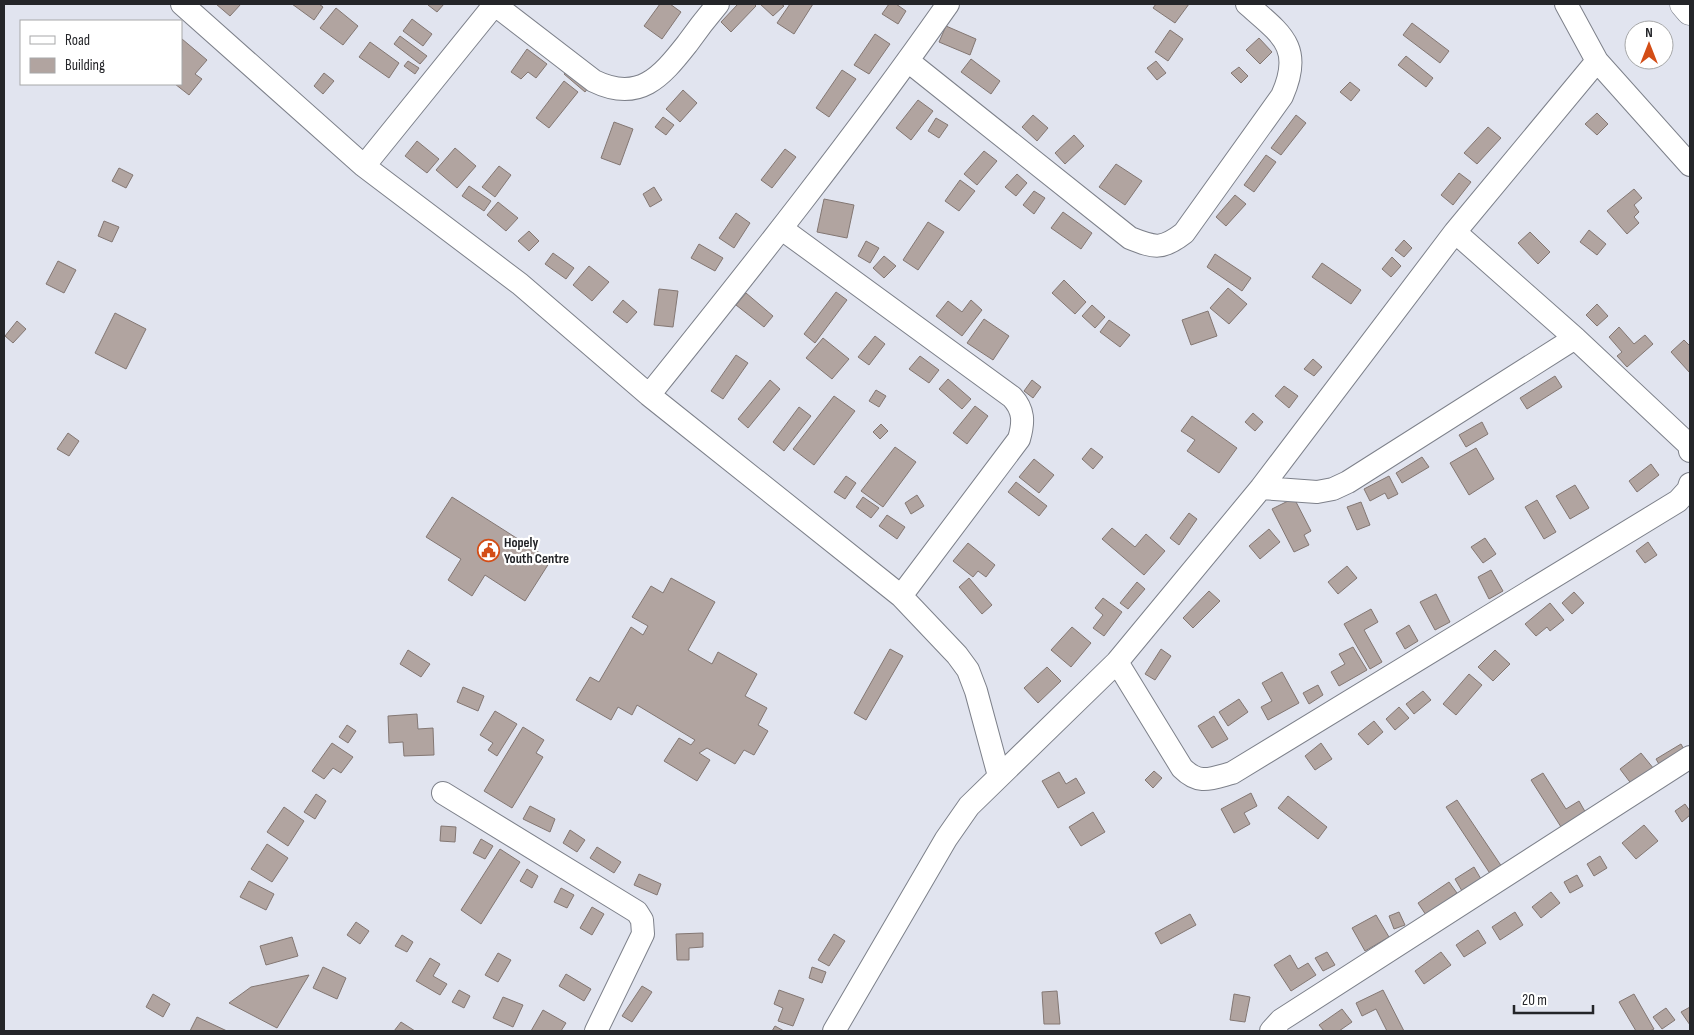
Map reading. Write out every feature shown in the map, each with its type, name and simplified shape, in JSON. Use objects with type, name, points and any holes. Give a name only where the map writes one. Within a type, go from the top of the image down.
[{"type":"main road","points":[[1684,4],[1690,11]]},
{"type":"street","points":[[182,4],[364,166],[520,284],[650,395],[900,596],[957,655],[968,670],[976,691],[999,776]]},
{"type":"street","points":[[364,166],[495,4],[594,81],[608,88],[622,89],[638,88],[667,69],[718,4]]},
{"type":"street","points":[[650,395],[782,229],[908,61],[948,4]]},
{"type":"street","points":[[908,61],[1130,238],[1158,247],[1171,243],[1184,233],[1282,96],[1289,81],[1291,61],[1289,48],[1282,35],[1247,4]]},
{"type":"street","points":[[1566,4],[1597,61],[1690,165]]},
{"type":"street","points":[[834,1031],[946,838],[969,806],[1117,662],[1261,488],[1455,232],[1597,61]]},
{"type":"street","points":[[782,229],[1012,397],[1018,404],[1023,416],[1020,438],[900,596]]},
{"type":"street","points":[[1455,232],[1575,338],[1689,446],[1690,451]]},
{"type":"street","points":[[1261,488],[1317,492],[1332,489],[1348,482],[1575,338]]},
{"type":"street","points":[[1117,662],[1182,768],[1190,776],[1204,780],[1232,773],[1678,501],[1688,490],[1690,484]]},
{"type":"street","points":[[1271,1031],[1281,1020],[1690,757]]},
{"type":"street","points":[[443,793],[637,912],[642,920],[643,934],[596,1031]]},
{"type":"building","points":[[216,4],[241,4],[230,16]]},
{"type":"building","points":[[292,4],[319,4],[323,7],[314,20]]},
{"type":"building","points":[[429,4],[444,4],[437,12]]},
{"type":"building","points":[[660,4],[670,4],[681,12],[662,39],[644,26]]},
{"type":"building","points":[[738,4],[754,4],[756,6],[731,32],[721,22]]},
{"type":"building","points":[[760,4],[781,4],[784,6],[773,16]]},
{"type":"building","points":[[790,4],[813,4],[794,34],[777,23]]},
{"type":"building","points":[[889,4],[896,4],[906,11],[898,24],[882,14]]},
{"type":"building","points":[[1156,4],[1189,4],[1175,23],[1153,8]]},
{"type":"building","points":[[336,8],[358,26],[343,45],[320,28]]},
{"type":"building","points":[[412,19],[432,34],[423,46],[403,31]]},
{"type":"building","points":[[1412,23],[1449,51],[1440,63],[1403,35]]},
{"type":"building","points":[[946,26],[976,39],[970,55],[939,42]]},
{"type":"building","points":[[1170,30],[1183,39],[1168,61],[1155,52]]},
{"type":"building","points":[[875,34],[890,44],[869,74],[854,65]]},
{"type":"building","points":[[400,36],[427,56],[420,64],[394,44]]},
{"type":"building","points":[[1259,38],[1272,52],[1260,64],[1246,50]]},
{"type":"building","points":[[182,39],[207,60],[195,74],[202,79],[189,95],[176,85],[182,85]]},
{"type":"building","points":[[370,42],[399,63],[389,78],[359,57]]},
{"type":"building","points":[[527,49],[547,64],[536,78],[528,72],[521,79],[511,72]]},
{"type":"building","points":[[1406,56],[1433,78],[1426,87],[1398,65]]},
{"type":"building","points":[[971,59],[1000,81],[991,94],[961,72]]},
{"type":"building","points":[[408,61],[419,68],[415,74],[404,66]]},
{"type":"building","points":[[1156,61],[1166,73],[1157,80],[1147,68]]},
{"type":"building","points":[[571,66],[592,83],[585,92],[564,74]]},
{"type":"building","points":[[1239,67],[1248,76],[1241,83],[1231,73]]},
{"type":"building","points":[[842,70],[856,79],[829,117],[816,108]]},
{"type":"building","points":[[324,73],[334,81],[323,94],[314,86]]},
{"type":"building","points":[[564,81],[578,92],[549,128],[536,118]]},
{"type":"building","points":[[1350,82],[1360,90],[1351,101],[1340,92]]},
{"type":"building","points":[[683,90],[697,103],[680,122],[666,109]]},
{"type":"building","points":[[918,100],[933,111],[911,140],[896,128]]},
{"type":"building","points":[[1597,113],[1608,124],[1597,135],[1585,124]]},
{"type":"building","points":[[1033,115],[1048,128],[1037,141],[1022,127]]},
{"type":"building","points":[[1296,115],[1306,123],[1281,155],[1271,148]]},
{"type":"building","points":[[663,117],[674,125],[666,135],[655,127]]},
{"type":"building","points":[[936,118],[948,125],[939,138],[928,131]]},
{"type":"building","points":[[614,122],[633,129],[620,165],[601,158]]},
{"type":"building","points":[[1488,127],[1501,138],[1477,164],[1464,153]]},
{"type":"building","points":[[1074,135],[1084,146],[1065,164],[1055,153]]},
{"type":"building","points":[[417,141],[439,159],[427,173],[405,156]]},
{"type":"building","points":[[455,148],[476,166],[457,188],[436,170]]},
{"type":"building","points":[[785,149],[796,157],[772,188],[761,180]]},
{"type":"building","points":[[984,151],[997,161],[977,185],[964,174]]},
{"type":"building","points":[[1266,155],[1276,162],[1254,192],[1244,185]]},
{"type":"building","points":[[1116,164],[1142,181],[1125,205],[1099,187]]},
{"type":"building","points":[[499,166],[511,175],[495,197],[482,187]]},
{"type":"building","points":[[119,168],[133,175],[126,188],[112,181]]},
{"type":"building","points":[[1459,173],[1471,182],[1453,205],[1441,195]]},
{"type":"building","points":[[1017,174],[1027,183],[1016,196],[1005,187]]},
{"type":"building","points":[[960,180],[975,191],[959,211],[945,201]]},
{"type":"building","points":[[469,186],[491,201],[484,211],[462,196]]},
{"type":"building","points":[[654,187],[662,200],[650,207],[643,194]]},
{"type":"building","points":[[1634,189],[1642,198],[1634,205],[1639,212],[1634,217],[1639,223],[1627,234],[1607,211]]},
{"type":"building","points":[[1034,191],[1045,198],[1034,214],[1023,205]]},
{"type":"building","points":[[1235,195],[1246,204],[1226,226],[1216,217]]},
{"type":"building","points":[[824,199],[854,205],[847,238],[817,232]]},
{"type":"building","points":[[498,202],[518,218],[506,231],[487,215]]},
{"type":"building","points":[[1063,212],[1092,233],[1081,249],[1051,228]]},
{"type":"building","points":[[736,213],[750,223],[734,248],[719,238]]},
{"type":"building","points":[[104,221],[119,227],[112,242],[98,236]]},
{"type":"building","points":[[928,222],[944,232],[918,270],[903,260]]},
{"type":"building","points":[[1589,230],[1606,244],[1597,255],[1580,242]]},
{"type":"building","points":[[529,231],[539,241],[529,251],[518,241]]},
{"type":"building","points":[[1530,232],[1550,252],[1538,264],[1518,243]]},
{"type":"building","points":[[1404,240],[1412,248],[1404,257],[1395,250]]},
{"type":"building","points":[[866,241],[879,248],[870,263],[858,256]]},
{"type":"building","points":[[699,244],[723,258],[715,271],[691,258]]},
{"type":"building","points":[[553,253],[574,268],[566,279],[545,264]]},
{"type":"building","points":[[1215,254],[1251,278],[1242,291],[1207,267]]},
{"type":"building","points":[[884,256],[896,266],[884,278],[873,268]]},
{"type":"building","points":[[1392,257],[1401,266],[1391,277],[1382,269]]},
{"type":"building","points":[[58,261],[76,270],[64,293],[46,284]]},
{"type":"building","points":[[1322,263],[1361,290],[1351,304],[1312,277]]},
{"type":"building","points":[[589,266],[609,282],[592,301],[573,285]]},
{"type":"building","points":[[1064,280],[1086,302],[1075,314],[1052,293]]},
{"type":"building","points":[[1228,288],[1247,304],[1229,324],[1210,308]]},
{"type":"building","points":[[659,289],[678,291],[673,327],[654,325]]},
{"type":"building","points":[[836,292],[847,300],[815,343],[804,334]]},
{"type":"building","points":[[746,293],[773,316],[764,327],[736,305]]},
{"type":"building","points":[[623,300],[637,312],[627,323],[613,312]]},
{"type":"building","points":[[971,300],[982,310],[962,336],[936,316],[948,301],[962,312]]},
{"type":"building","points":[[1597,304],[1608,316],[1597,326],[1586,315]]},
{"type":"building","points":[[1092,305],[1105,317],[1095,328],[1082,316]]},
{"type":"building","points":[[1208,311],[1217,336],[1191,345],[1182,320]]},
{"type":"building","points":[[115,313],[146,329],[126,369],[95,353]]},
{"type":"building","points":[[984,319],[1009,336],[993,360],[967,343]]},
{"type":"building","points":[[1109,320],[1130,335],[1120,347],[1100,332]]},
{"type":"building","points":[[17,321],[26,329],[13,343],[5,336]]},
{"type":"building","points":[[1619,327],[1634,344],[1645,335],[1653,344],[1627,367],[1617,356],[1622,352],[1609,337]]},
{"type":"building","points":[[875,336],[885,344],[869,365],[858,357]]},
{"type":"building","points":[[823,338],[849,359],[832,379],[806,358]]},
{"type":"building","points":[[1684,340],[1690,346],[1690,373],[1671,352]]},
{"type":"building","points":[[736,355],[748,363],[723,399],[711,391]]},
{"type":"building","points":[[920,356],[939,370],[929,383],[909,369]]},
{"type":"building","points":[[1313,359],[1322,367],[1314,376],[1304,369]]},
{"type":"building","points":[[1555,376],[1562,387],[1527,409],[1520,398]]},
{"type":"building","points":[[948,379],[971,399],[962,409],[939,389]]},
{"type":"building","points":[[770,380],[780,389],[748,428],[738,419]]},
{"type":"building","points":[[1032,380],[1041,387],[1033,398],[1024,391]]},
{"type":"building","points":[[1284,386],[1298,396],[1289,408],[1275,396]]},
{"type":"building","points":[[876,390],[886,396],[879,407],[869,401]]},
{"type":"building","points":[[834,396],[855,411],[814,465],[793,449]]},
{"type":"building","points":[[975,406],[988,416],[967,444],[953,433]]},
{"type":"building","points":[[799,407],[811,416],[784,451],[773,442]]},
{"type":"building","points":[[1253,413],[1263,422],[1255,431],[1245,422]]},
{"type":"building","points":[[1192,416],[1237,448],[1219,473],[1187,451],[1195,440],[1181,431]]},
{"type":"building","points":[[1482,422],[1488,434],[1466,447],[1459,435]]},
{"type":"building","points":[[881,424],[888,431],[880,439],[873,432]]},
{"type":"building","points":[[68,433],[79,441],[69,456],[57,449]]},
{"type":"building","points":[[895,447],[916,462],[883,507],[861,491]]},
{"type":"building","points":[[1091,448],[1103,457],[1093,469],[1082,459]]},
{"type":"building","points":[[1476,448],[1494,479],[1469,495],[1450,463]]},
{"type":"building","points":[[1422,457],[1429,467],[1402,483],[1396,473]]},
{"type":"building","points":[[1034,459],[1054,475],[1039,493],[1019,477]]},
{"type":"building","points":[[1651,464],[1659,475],[1637,492],[1629,481]]},
{"type":"building","points":[[846,476],[856,483],[845,499],[834,492]]},
{"type":"building","points":[[1389,476],[1398,494],[1388,499],[1385,493],[1370,501],[1364,489]]},
{"type":"building","points":[[1016,482],[1047,506],[1039,516],[1008,492]]},
{"type":"building","points":[[1575,485],[1589,508],[1570,519],[1556,496]]},
{"type":"building","points":[[917,495],[924,506],[911,514],[905,503]]},
{"type":"building","points":[[452,497],[551,560],[525,601],[485,575],[472,596],[448,580],[461,559],[426,537]]},
{"type":"building","points":[[863,497],[879,508],[871,518],[856,507]]},
{"type":"building","points":[[1294,498],[1311,531],[1304,535],[1309,545],[1294,552],[1272,509]]},
{"type":"building","points":[[1537,500],[1556,532],[1544,539],[1525,507]]},
{"type":"building","points":[[1361,502],[1370,525],[1357,530],[1347,507]]},
{"type":"building","points":[[1189,513],[1197,519],[1179,545],[1170,538]]},
{"type":"building","points":[[887,515],[905,527],[897,539],[879,526]]},
{"type":"building","points":[[1112,528],[1135,547],[1146,534],[1165,551],[1144,575],[1102,539]]},
{"type":"building","points":[[1269,529],[1280,542],[1260,559],[1249,546]]},
{"type":"building","points":[[1485,538],[1496,554],[1483,563],[1471,547]]},
{"type":"building","points":[[1648,542],[1657,555],[1645,563],[1636,551]]},
{"type":"building","points":[[968,543],[995,565],[986,577],[978,571],[973,577],[953,561]]},
{"type":"building","points":[[1347,566],[1357,578],[1338,594],[1328,582]]},
{"type":"building","points":[[1491,570],[1503,591],[1489,599],[1478,577]]},
{"type":"building","points":[[671,578],[715,602],[688,650],[712,664],[718,652],[757,674],[745,696],[767,708],[758,725],[768,731],[754,755],[744,750],[735,764],[707,748],[699,753],[710,760],[697,781],[664,761],[679,738],[691,745],[695,740],[637,705],[632,715],[618,707],[611,720],[576,700],[590,677],[599,682],[631,627],[643,635],[648,626],[632,617],[651,586],[663,593]]},
{"type":"building","points":[[969,578],[992,605],[982,614],[959,587]]},
{"type":"building","points":[[1137,582],[1145,589],[1128,609],[1120,603]]},
{"type":"building","points":[[1209,591],[1220,601],[1193,628],[1183,618]]},
{"type":"building","points":[[1574,592],[1584,603],[1572,614],[1562,603]]},
{"type":"building","points":[[1436,594],[1450,622],[1435,630],[1420,602]]},
{"type":"building","points":[[1103,598],[1122,612],[1104,636],[1093,628],[1103,615],[1095,608]]},
{"type":"building","points":[[1550,603],[1564,620],[1550,631],[1547,627],[1536,636],[1525,624]]},
{"type":"building","points":[[1371,609],[1378,622],[1364,630],[1382,662],[1370,669],[1344,624]]},
{"type":"building","points":[[1409,625],[1418,641],[1405,649],[1396,633]]},
{"type":"building","points":[[1072,627],[1091,643],[1071,667],[1051,650]]},
{"type":"building","points":[[1353,647],[1367,670],[1339,686],[1331,672],[1345,664],[1339,654]]},
{"type":"building","points":[[890,649],[903,656],[866,720],[854,713]]},
{"type":"building","points":[[1161,649],[1171,656],[1155,680],[1145,674]]},
{"type":"building","points":[[408,650],[430,664],[421,677],[400,664]]},
{"type":"building","points":[[1495,650],[1510,664],[1493,681],[1478,667]]},
{"type":"building","points":[[1047,667],[1061,681],[1038,703],[1024,688]]},
{"type":"building","points":[[1282,672],[1299,703],[1268,720],[1261,707],[1272,701],[1262,683]]},
{"type":"building","points":[[1469,674],[1482,685],[1456,715],[1443,704]]},
{"type":"building","points":[[1318,685],[1323,695],[1309,704],[1303,693]]},
{"type":"building","points":[[463,687],[484,696],[478,711],[457,702]]},
{"type":"building","points":[[1423,691],[1431,700],[1414,714],[1406,704]]},
{"type":"building","points":[[1239,699],[1248,712],[1228,726],[1219,712]]},
{"type":"building","points":[[1399,707],[1409,718],[1395,730],[1386,719]]},
{"type":"building","points":[[495,711],[517,724],[497,756],[488,750],[493,743],[480,735]]},
{"type":"building","points":[[417,714],[418,729],[433,728],[434,755],[404,756],[403,742],[389,743],[388,716]]},
{"type":"building","points":[[1214,716],[1228,739],[1212,748],[1198,726]]},
{"type":"building","points":[[1374,721],[1383,732],[1368,745],[1358,734]]},
{"type":"building","points":[[347,725],[356,731],[348,743],[339,737]]},
{"type":"building","points":[[523,727],[544,740],[536,753],[543,757],[512,808],[484,791]]},
{"type":"building","points":[[332,743],[353,757],[341,773],[333,768],[324,779],[312,771]]},
{"type":"building","points":[[1321,743],[1332,759],[1315,770],[1305,756]]},
{"type":"building","points":[[1681,744],[1688,757],[1663,771],[1656,759]]},
{"type":"building","points":[[1641,753],[1658,774],[1636,790],[1620,769]]},
{"type":"building","points":[[1154,771],[1162,778],[1153,788],[1145,780]]},
{"type":"building","points":[[1059,772],[1066,784],[1076,778],[1085,793],[1058,808],[1042,781]]},
{"type":"building","points":[[1543,773],[1566,809],[1579,801],[1587,815],[1563,830],[1531,780]]},
{"type":"building","points":[[1251,793],[1257,806],[1244,813],[1250,824],[1234,833],[1221,809]]},
{"type":"building","points":[[316,794],[326,801],[315,819],[304,812]]},
{"type":"building","points":[[1288,796],[1327,827],[1318,839],[1278,808]]},
{"type":"building","points":[[1457,800],[1502,867],[1491,875],[1446,807]]},
{"type":"building","points":[[1685,804],[1690,811],[1690,815],[1682,822],[1675,811]]},
{"type":"building","points":[[530,806],[555,819],[550,832],[523,819]]},
{"type":"building","points":[[284,807],[304,821],[288,846],[267,832]]},
{"type":"building","points":[[1093,812],[1105,832],[1081,846],[1069,827]]},
{"type":"building","points":[[1644,825],[1658,841],[1636,859],[1622,843]]},
{"type":"building","points":[[441,826],[456,827],[455,842],[440,841]]},
{"type":"building","points":[[570,830],[585,840],[577,852],[563,843]]},
{"type":"building","points":[[481,839],[493,846],[485,859],[473,853]]},
{"type":"building","points":[[267,844],[288,858],[272,882],[251,869]]},
{"type":"building","points":[[597,847],[621,862],[614,873],[590,858]]},
{"type":"building","points":[[500,849],[520,862],[481,924],[461,910]]},
{"type":"building","points":[[1600,856],[1607,868],[1594,876],[1587,864]]},
{"type":"building","points":[[1474,867],[1481,879],[1462,891],[1455,879]]},
{"type":"building","points":[[527,869],[538,876],[532,888],[520,881]]},
{"type":"building","points":[[639,874],[661,884],[657,895],[634,885]]},
{"type":"building","points":[[1577,875],[1583,886],[1570,893],[1564,882]]},
{"type":"building","points":[[249,881],[274,894],[266,910],[240,897]]},
{"type":"building","points":[[1449,882],[1457,893],[1426,915],[1418,903]]},
{"type":"building","points":[[561,888],[574,895],[567,908],[554,902]]},
{"type":"building","points":[[1551,892],[1560,903],[1541,918],[1532,907]]},
{"type":"building","points":[[592,907],[604,914],[592,935],[580,928]]},
{"type":"building","points":[[1399,912],[1405,925],[1394,929],[1389,916]]},
{"type":"building","points":[[1515,912],[1523,925],[1500,940],[1492,927]]},
{"type":"building","points":[[1190,914],[1196,925],[1161,944],[1155,933]]},
{"type":"building","points":[[1376,915],[1389,937],[1365,951],[1352,928]]},
{"type":"building","points":[[356,922],[369,931],[360,944],[347,935]]},
{"type":"building","points":[[1478,930],[1486,943],[1464,957],[1456,945]]},
{"type":"building","points":[[703,933],[703,947],[689,948],[689,960],[677,960],[676,934]]},
{"type":"building","points":[[834,934],[845,941],[829,966],[818,960]]},
{"type":"building","points":[[402,935],[413,942],[407,952],[395,946]]},
{"type":"building","points":[[292,937],[298,956],[266,965],[260,946]]},
{"type":"building","points":[[1327,952],[1335,965],[1323,971],[1315,958]]},
{"type":"building","points":[[1441,952],[1451,965],[1424,984],[1415,971]]},
{"type":"building","points":[[498,953],[511,960],[498,982],[485,975]]},
{"type":"building","points":[[1290,955],[1298,969],[1308,963],[1316,975],[1291,991],[1274,965]]},
{"type":"building","points":[[430,958],[440,964],[433,976],[447,984],[440,995],[416,981]]},
{"type":"building","points":[[323,967],[346,978],[337,999],[313,988]]},
{"type":"building","points":[[812,967],[826,972],[822,983],[809,978]]},
{"type":"building","points":[[566,974],[591,989],[584,1001],[559,986]]},
{"type":"building","points":[[309,975],[277,1028],[229,1003],[251,987]]},
{"type":"building","points":[[642,986],[652,992],[632,1022],[622,1016]]},
{"type":"building","points":[[459,990],[470,996],[464,1008],[452,1002]]},
{"type":"building","points":[[779,990],[804,999],[793,1026],[778,1021],[783,1008],[774,1004]]},
{"type":"building","points":[[1383,990],[1404,1031],[1387,1031],[1376,1009],[1362,1016],[1356,1003]]},
{"type":"building","points":[[1057,991],[1060,1024],[1044,1024],[1042,992]]},
{"type":"building","points":[[153,994],[170,1004],[163,1017],[146,1007]]},
{"type":"building","points":[[1234,994],[1250,997],[1245,1022],[1230,1020]]},
{"type":"building","points":[[1634,994],[1654,1029],[1650,1031],[1636,1031],[1619,1002]]},
{"type":"building","points":[[503,997],[523,1005],[513,1027],[493,1018]]},
{"type":"building","points":[[1690,1007],[1690,1025],[1681,1012]]},
{"type":"building","points":[[1666,1008],[1675,1020],[1662,1029],[1653,1017]]},
{"type":"building","points":[[1342,1009],[1352,1022],[1339,1031],[1324,1031],[1319,1025]]},
{"type":"building","points":[[543,1010],[566,1023],[561,1031],[531,1031]]},
{"type":"building","points":[[197,1017],[227,1031],[190,1031]]},
{"type":"building","points":[[401,1022],[415,1031],[394,1031]]},
{"type":"building","points":[[775,1026],[784,1031],[772,1031]]},
{"type":"place","name":"Hopely Youth Centre","points":[[488,550]]}]
